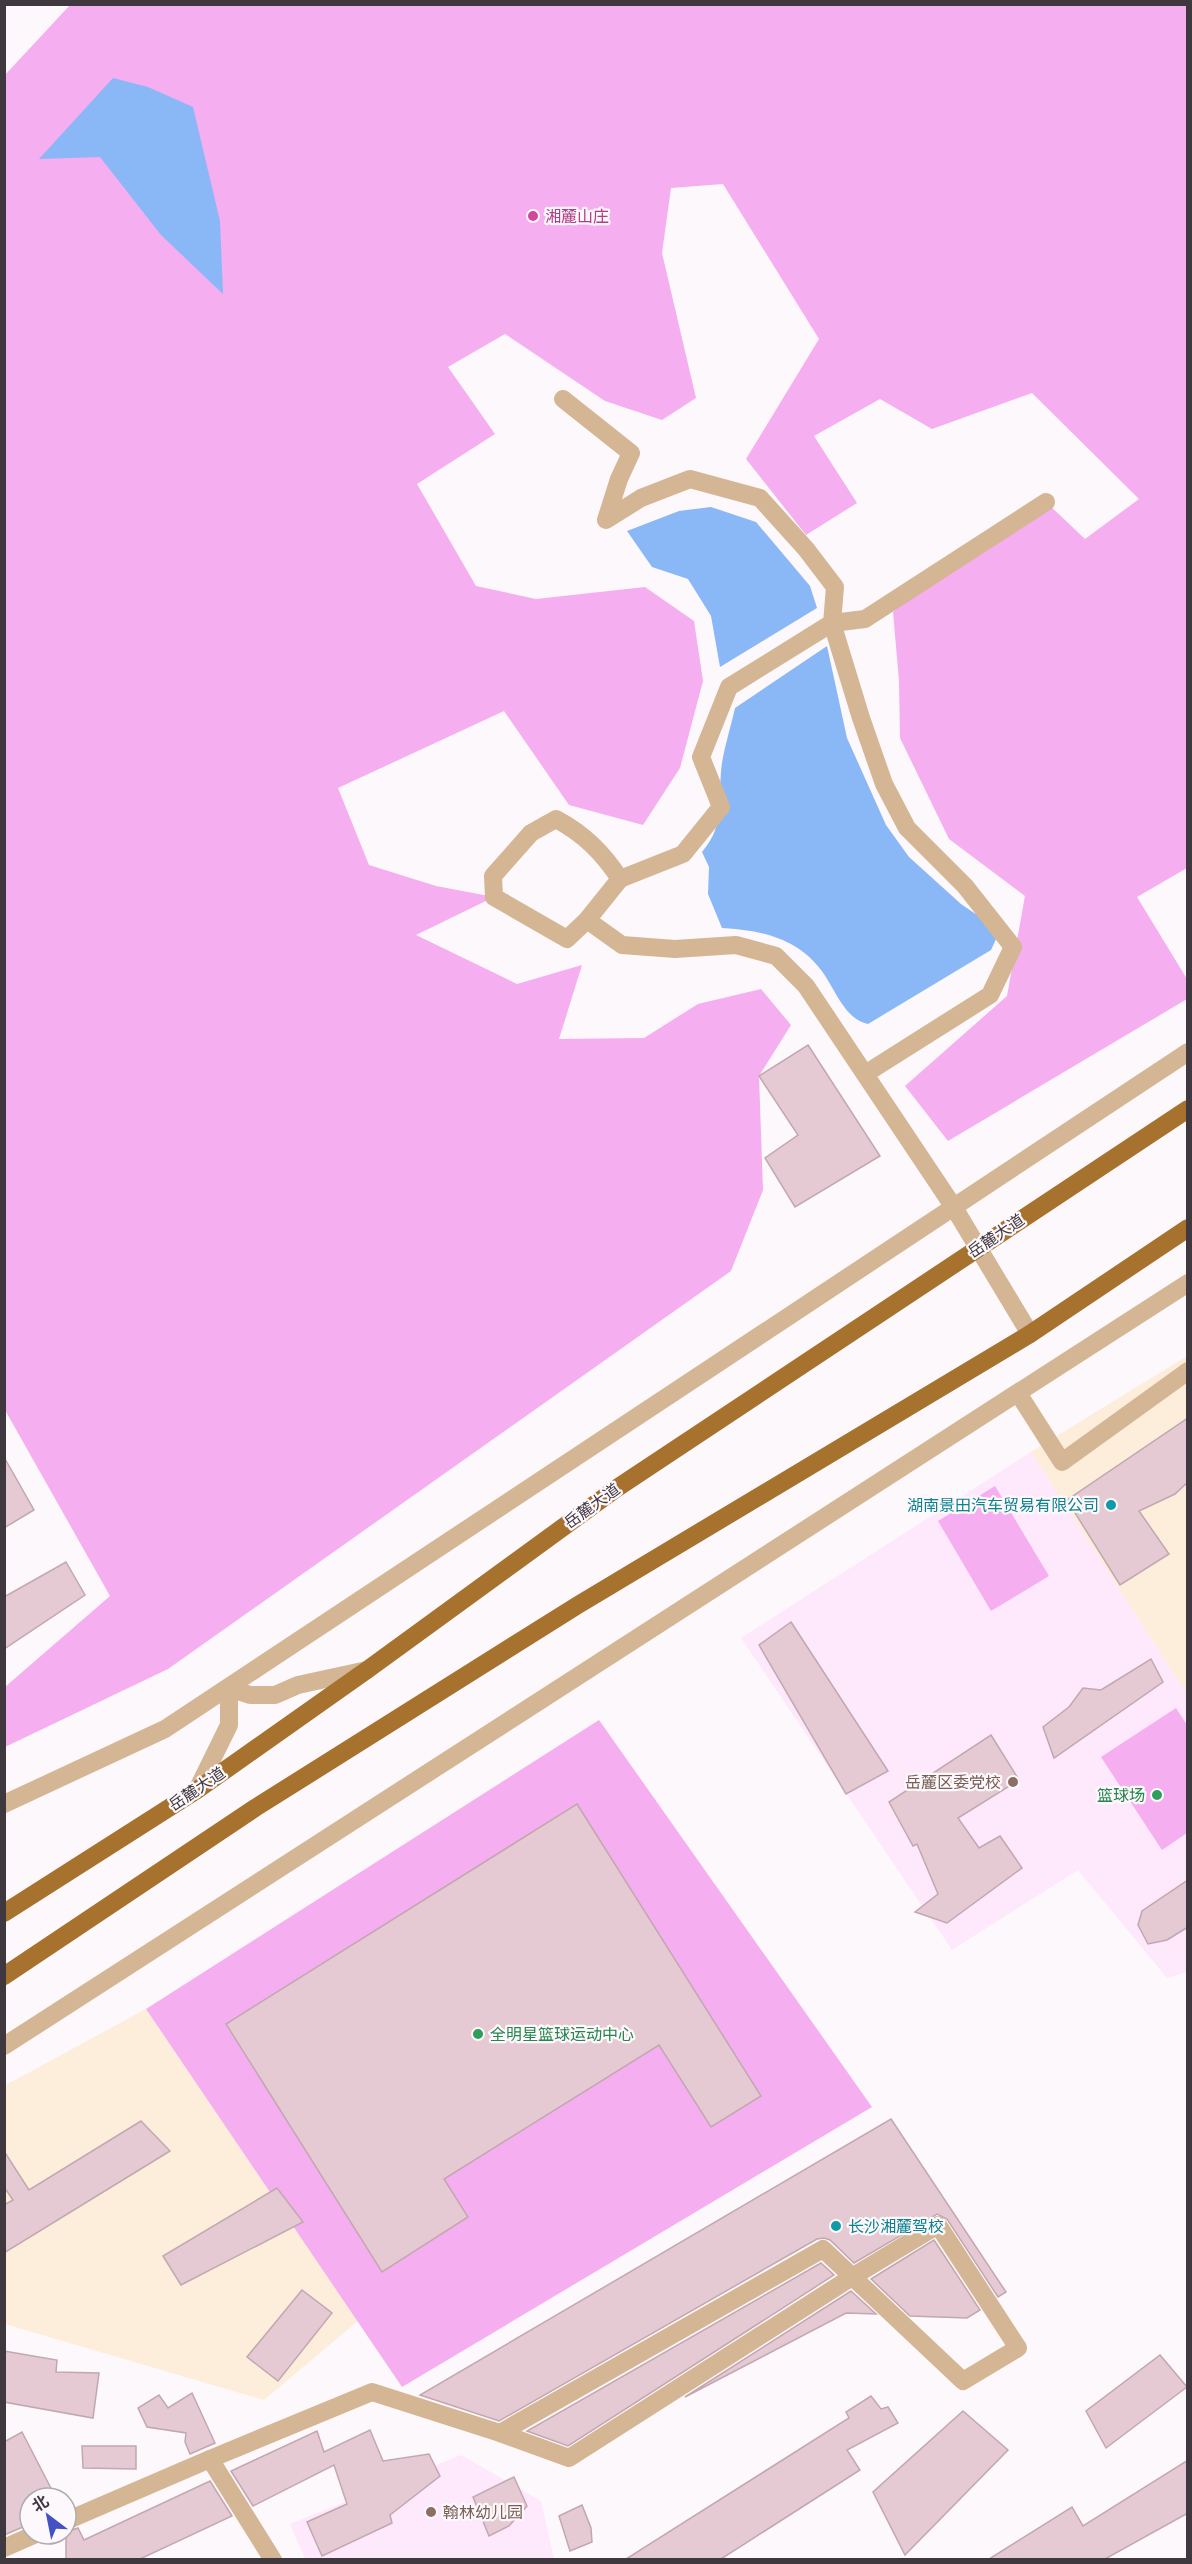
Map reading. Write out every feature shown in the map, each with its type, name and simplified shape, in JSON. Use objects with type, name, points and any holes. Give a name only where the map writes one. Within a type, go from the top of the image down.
[{"type":"highway","name":"岳麓大道","points":[[4,1913],[197,1790],[367,1670],[617,1488],[1188,1109]]},
{"type":"highway","points":[[4,1976],[255,1808],[557,1617],[1030,1334],[1188,1228]]},
{"type":"street","points":[[563,399],[631,453],[619,479],[606,520],[641,498],[690,479],[760,498],[806,549],[835,587],[832,623],[884,784],[907,828],[965,886],[1013,947],[990,994],[865,1074]]},
{"type":"street","points":[[620,879],[600,851],[578,831],[556,819],[531,832],[493,876],[494,897],[567,939],[587,920],[620,879],[682,854],[721,807],[700,757],[729,687],[832,623],[865,619],[1046,502]]},
{"type":"street","points":[[587,920],[622,945],[675,949],[736,945],[776,956],[806,986],[953,1206],[1030,1334]]},
{"type":"street","points":[[4,1804],[165,1729],[1188,1052]]},
{"type":"street","points":[[4,2046],[1188,1283]]},
{"type":"street","points":[[1018,1393],[1062,1462],[1188,1371]]},
{"type":"street","points":[[229,1688],[250,1695],[275,1695],[298,1685],[367,1670]]},
{"type":"street","points":[[197,1790],[229,1725],[229,1688]]},
{"type":"street","points":[[78,2516],[372,2392],[569,2458],[852,2277],[938,2225],[1018,2348],[963,2381],[852,2277],[823,2249],[500,2433]]},
{"type":"street","points":[[210,2459],[273,2559]]},
{"type":"street","points":[[4,2548],[18,2542]]},
{"type":"shaded area","points":[[70,5],[1187,5],[1187,868],[1137,897],[1187,979],[1187,999],[948,1141],[905,1086],[1007,996],[1025,896],[949,839],[900,738],[899,681],[893,612],[952,561],[1046,502],[1085,539],[1139,499],[1032,393],[932,429],[880,399],[814,436],[857,503],[806,535],[746,459],[819,339],[723,184],[671,188],[662,253],[696,398],[662,420],[605,401],[505,334],[448,367],[495,434],[417,484],[476,586],[536,599],[645,587],[694,621],[703,681],[680,768],[643,825],[569,805],[504,711],[338,788],[369,865],[436,886],[494,897],[416,935],[517,984],[582,965],[559,1039],[644,1038],[698,1004],[761,989],[791,1025],[759,1076],[763,1190],[731,1271],[168,1669],[5,1747],[5,1687],[110,1596],[5,1410],[4,76]]},
{"type":"shaded area","points":[[1187,1356],[1187,1694],[1031,1452]]},
{"type":"shaded area","name":"岳麓区委党校","points":[[1031,1452],[1187,1694],[1187,1972],[1167,1978],[1078,1870],[952,1950],[741,1638]]},
{"type":"shaded area","points":[[995,1486],[1049,1576],[991,1611],[938,1521]]},
{"type":"shaded area","name":"篮球场","points":[[1176,1708],[1187,1725],[1187,1833],[1162,1850],[1101,1757]]},
{"type":"shaded area","points":[[599,1720],[872,2107],[402,2387],[146,2009]]},
{"type":"shaded area","points":[[146,2009],[358,2321],[264,2400],[5,2324],[4,2086]]},
{"type":"shaded area","name":"翰林幼儿园","points":[[461,2455],[541,2501],[554,2559],[305,2559],[290,2524]]},
{"type":"water","points":[[113,78],[148,87],[193,107],[220,221],[223,294],[161,235],[100,157],[39,159]]},
{"type":"water","points":[[711,507],[756,522],[810,586],[817,608],[720,667],[711,616],[688,579],[652,567],[627,531],[679,511]]},
{"type":"water","points":[[827,646],[847,738],[886,825],[909,857],[961,904],[996,928],[997,937],[991,950],[868,1024],[852,1016],[821,970],[801,950],[764,934],[722,928],[708,894],[709,867],[702,852],[715,831],[718,820],[722,763],[735,708]]},
{"type":"building","points":[[808,1045],[880,1156],[795,1207],[765,1158],[798,1135],[759,1076]]},
{"type":"building","name":"湖南景田汽车贸易有限公司","points":[[1188,1418],[1188,1482],[1175,1494],[1139,1511],[1169,1554],[1120,1585],[1067,1500]]},
{"type":"building","points":[[4,1457],[34,1510],[4,1528]]},
{"type":"building","points":[[66,1562],[85,1595],[4,1649],[4,1597]]},
{"type":"building","points":[[791,1622],[888,1771],[846,1794],[759,1645]]},
{"type":"building","points":[[1151,1659],[1163,1682],[1054,1758],[1043,1727],[1069,1707],[1083,1688],[1101,1690]]},
{"type":"building","points":[[991,1735],[1019,1780],[958,1818],[979,1848],[1000,1836],[1022,1868],[947,1923],[915,1912],[938,1894],[917,1844],[913,1846],[889,1802]]},
{"type":"building","name":"全明星篮球运动中心","points":[[577,1804],[761,2096],[711,2127],[659,2045],[444,2179],[468,2217],[382,2272],[226,2024]]},
{"type":"building","points":[[1188,1880],[1188,1927],[1167,1940],[1148,1944],[1138,1925],[1142,1911]]},
{"type":"building","points":[[891,2119],[1006,2292],[998,2297],[947,2219],[937,2214],[854,2263],[830,2240],[817,2239],[499,2421],[420,2395]]},
{"type":"building","points":[[141,2121],[170,2151],[4,2253],[4,2205],[13,2200],[4,2187],[4,2151],[29,2190]]},
{"type":"building","points":[[277,2188],[303,2222],[181,2285],[163,2256]]},
{"type":"building","points":[[934,2240],[980,2310],[967,2318],[910,2316],[871,2279]]},
{"type":"building","points":[[821,2263],[834,2275],[568,2446],[527,2431]]},
{"type":"building","points":[[302,2290],[332,2313],[278,2381],[247,2357]]},
{"type":"building","points":[[851,2291],[876,2314],[846,2313],[685,2397]]},
{"type":"building","points":[[4,2351],[57,2360],[56,2372],[99,2373],[93,2418],[4,2402]]},
{"type":"building","points":[[1160,2355],[1187,2387],[1106,2448],[1086,2411]]},
{"type":"building","points":[[192,2393],[215,2443],[190,2454],[185,2442],[186,2433],[147,2427],[138,2408],[159,2395],[168,2408]]},
{"type":"building","points":[[871,2396],[881,2409],[888,2407],[898,2423],[847,2450],[860,2470],[721,2559],[626,2559],[849,2418],[846,2412]]},
{"type":"building","points":[[963,2411],[1008,2450],[905,2555],[873,2492]]},
{"type":"building","points":[[370,2430],[383,2461],[429,2454],[440,2476],[390,2515],[392,2523],[322,2556],[307,2522],[347,2504],[334,2465],[253,2506],[231,2471],[317,2431],[324,2452]]},
{"type":"building","points":[[22,2432],[50,2486],[18,2486],[18,2529],[4,2535],[4,2442]]},
{"type":"building","points":[[82,2446],[136,2446],[136,2469],[83,2468]]},
{"type":"building","points":[[1188,2460],[1188,2513],[1105,2559],[989,2559],[1072,2507],[1083,2526]]},
{"type":"building","points":[[514,2477],[527,2506],[509,2526],[489,2536],[473,2497]]},
{"type":"building","points":[[210,2481],[232,2516],[140,2559],[66,2559],[66,2546],[78,2546],[78,2528],[84,2540]]},
{"type":"building","points":[[582,2505],[591,2528],[592,2542],[570,2551],[559,2516]]},
{"type":"place","name":"湘麓山庄","points":[[533,216]]},
{"type":"place","name":"湖南景田汽车贸易有限公司","points":[[1111,1505]]},
{"type":"place","name":"岳麓区委党校","points":[[1013,1782]]},
{"type":"place","name":"篮球场","points":[[1157,1795]]},
{"type":"place","name":"全明星篮球运动中心","points":[[478,2034]]},
{"type":"place","name":"长沙湘麓驾校","points":[[836,2226]]},
{"type":"place","name":"翰林幼儿园","points":[[431,2512]]}]
